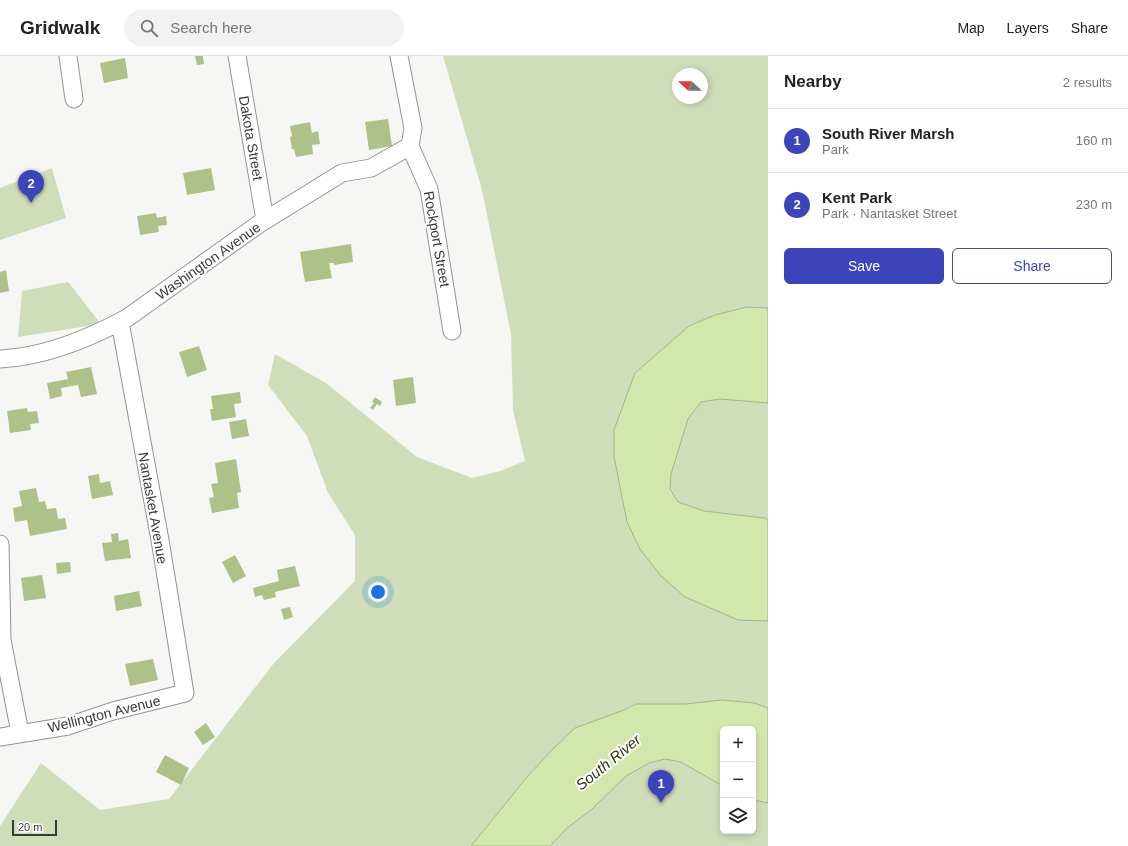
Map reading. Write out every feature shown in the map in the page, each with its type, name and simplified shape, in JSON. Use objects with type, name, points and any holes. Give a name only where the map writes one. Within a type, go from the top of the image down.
[{"type":"street","points":[[68,56],[74,99]]},
{"type":"street","name":"Dakota Street","points":[[237,56],[265,220]]},
{"type":"street","points":[[399,56],[413,128],[410,146]]},
{"type":"street","name":"Washington Avenue","points":[[0,360],[38,354],[68,345],[104,331],[120,322],[265,220],[342,173],[371,168],[410,146]]},
{"type":"street","name":"Rockport Street","points":[[410,146],[429,189],[452,331]]},
{"type":"street","name":"Nantasket Avenue","points":[[120,322],[160,540],[185,693]]},
{"type":"street","points":[[0,544],[2,640],[20,733]]},
{"type":"street","name":"Wellington Avenue","points":[[0,736],[68,726],[113,711],[185,693]]},
{"type":"shaded area","points":[[443,56],[768,56],[768,308],[747,307],[689,326],[635,373],[614,430],[614,456],[627,522],[685,597],[738,620],[768,621],[768,708],[754,703],[722,700],[686,704],[636,704],[575,728],[527,777],[471,846],[0,846],[0,826],[41,763],[100,810],[169,799],[274,663],[355,581],[355,535],[328,493],[307,436],[268,385],[275,354],[326,383],[417,457],[472,478],[500,471],[525,461],[513,410],[511,334],[482,190]]},
{"type":"shaded area","points":[[52,168],[66,218],[0,240],[0,188]]},
{"type":"shaded area","points":[[68,282],[101,324],[18,337],[22,291]]},
{"type":"shaded area","points":[[720,399],[768,403],[768,520],[764,518],[704,511],[678,502],[670,489],[671,474],[688,419],[701,402]]},
{"type":"shaded area","points":[[665,759],[681,762],[720,784],[720,834],[756,834],[756,801],[768,803],[768,846],[550,846],[567,828],[591,810],[626,776],[649,763]]},
{"type":"water","points":[[747,307],[768,308],[768,403],[720,399],[701,402],[688,419],[671,474],[670,489],[678,502],[704,511],[764,518],[768,520],[768,621],[738,620],[685,597],[661,576],[640,549],[627,522],[614,456],[614,430],[635,373],[689,326],[715,315]]},
{"type":"water","name":"South River","points":[[722,700],[754,703],[768,708],[768,803],[756,801],[756,726],[720,726],[720,784],[681,762],[665,759],[649,763],[626,776],[591,810],[567,828],[550,846],[471,846],[527,777],[575,728],[636,704],[686,704]]},
{"type":"building","points":[[195,56],[203,56],[204,64],[197,65]]},
{"type":"building","points":[[125,58],[128,78],[104,83],[100,63]]},
{"type":"building","points":[[388,119],[392,146],[369,150],[365,122]]},
{"type":"building","points":[[310,122],[312,133],[318,131],[320,144],[312,145],[313,154],[296,157],[294,149],[292,149],[290,126]]},
{"type":"building","points":[[211,168],[215,190],[187,195],[183,173]]},
{"type":"building","points":[[156,213],[157,218],[166,216],[167,225],[158,226],[159,232],[140,235],[137,216]]},
{"type":"building","points":[[351,244],[353,262],[334,265],[334,263],[329,263],[332,278],[305,282],[300,252]]},
{"type":"building","points":[[6,270],[9,291],[0,293],[0,272]]},
{"type":"building","points":[[199,346],[207,370],[187,377],[179,352]]},
{"type":"building","points":[[91,367],[97,394],[81,397],[78,385],[61,388],[62,396],[50,399],[47,383],[68,379],[66,372]]},
{"type":"building","points":[[413,377],[416,403],[396,406],[393,380]]},
{"type":"building","points":[[240,392],[241,403],[234,404],[236,417],[212,421],[210,409],[213,409],[211,396]]},
{"type":"building","points":[[375,397],[382,402],[380,406],[377,404],[373,410],[370,408],[374,403],[372,402]]},
{"type":"building","points":[[27,408],[28,412],[37,411],[39,423],[30,424],[31,430],[10,433],[7,411]]},
{"type":"building","points":[[246,419],[249,436],[232,439],[229,422]]},
{"type":"building","points":[[236,459],[241,492],[237,493],[239,508],[212,513],[209,498],[214,497],[211,484],[218,483],[215,463]]},
{"type":"building","points":[[99,474],[100,483],[110,481],[113,495],[92,499],[88,476]]},
{"type":"building","points":[[36,488],[39,502],[45,501],[47,509],[56,508],[58,519],[65,518],[67,529],[30,536],[27,520],[15,522],[13,508],[22,506],[19,491]]},
{"type":"building","points":[[118,533],[119,541],[128,539],[131,558],[105,561],[102,543],[112,542],[111,534]]},
{"type":"building","points":[[235,555],[246,576],[233,583],[222,562]]},
{"type":"building","points":[[70,562],[71,572],[57,574],[56,563]]},
{"type":"building","points":[[295,566],[300,586],[275,592],[276,597],[264,600],[262,595],[255,597],[253,588],[279,581],[277,570]]},
{"type":"building","points":[[42,575],[46,598],[24,601],[21,578]]},
{"type":"building","points":[[139,591],[142,606],[116,611],[114,596]]},
{"type":"building","points":[[290,607],[293,617],[284,620],[281,609]]},
{"type":"building","points":[[153,659],[158,680],[130,686],[125,664]]},
{"type":"building","points":[[206,723],[215,737],[203,745],[194,732]]},
{"type":"building","points":[[165,755],[189,768],[181,785],[156,772]]},
{"type":"place","name":"Kent Park","points":[[31,203]]},
{"type":"place","name":"South River Marsh","points":[[661,803]]}]
